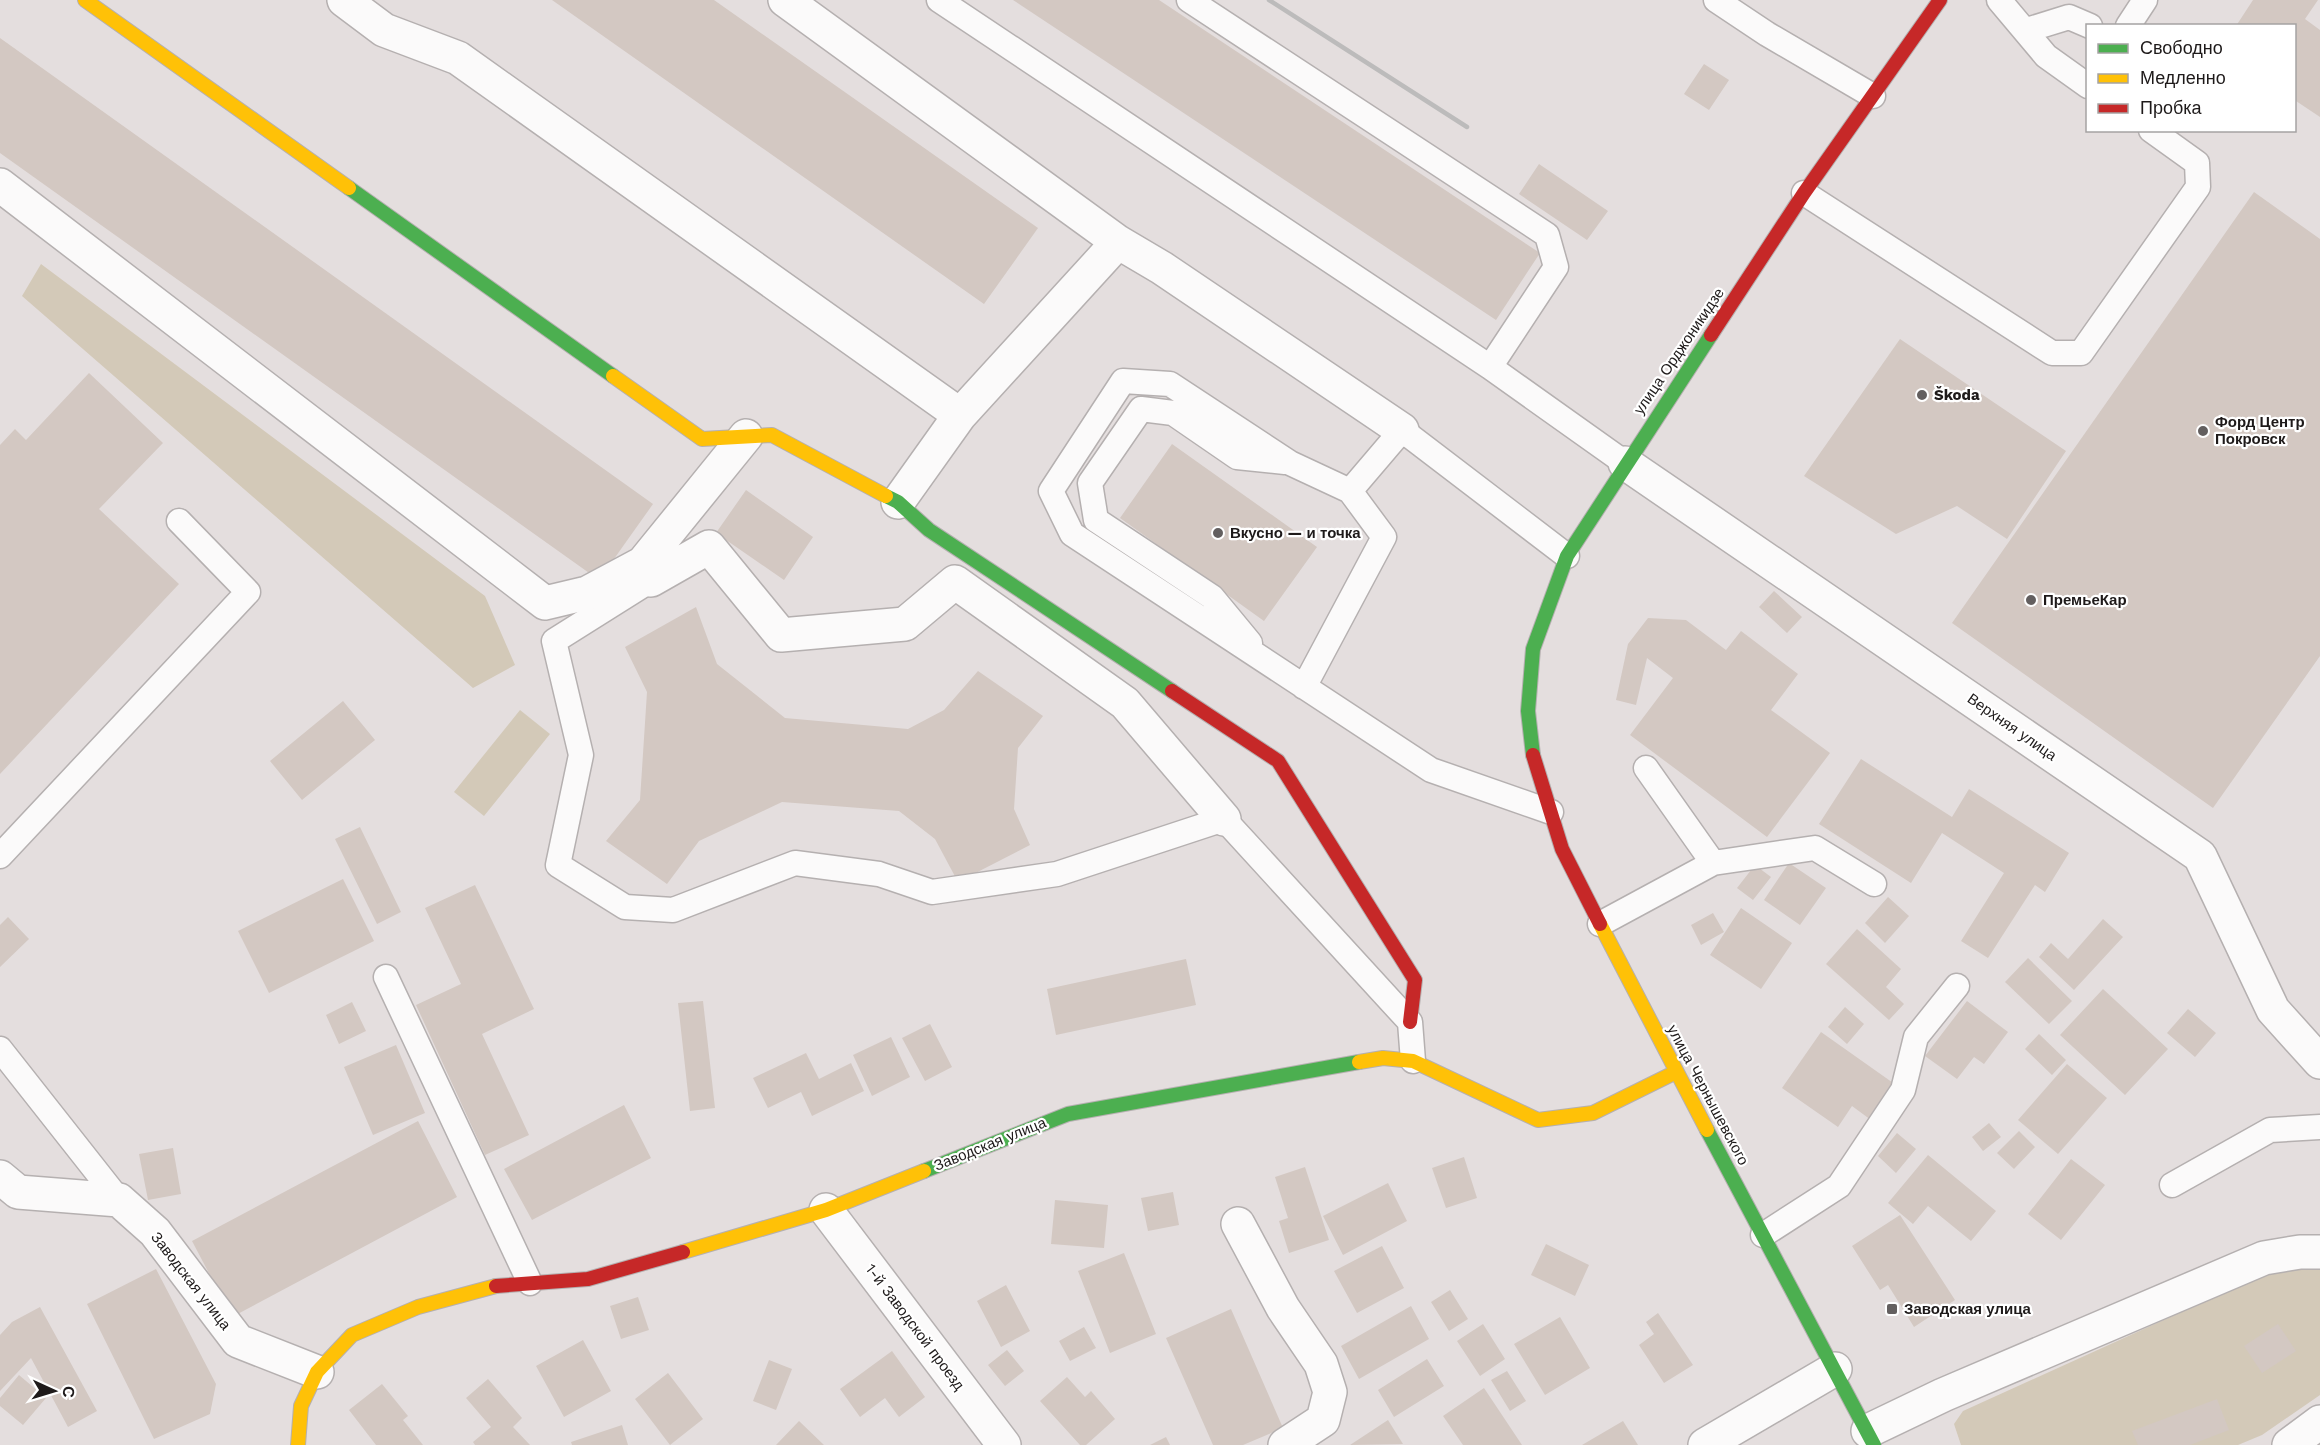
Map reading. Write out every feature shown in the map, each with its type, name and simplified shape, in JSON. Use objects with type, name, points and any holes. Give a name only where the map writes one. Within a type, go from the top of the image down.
[{"type":"street","points":[[85,0],[702,439],[772,435],[898,502],[929,530],[1278,761],[1415,980],[1410,1022]]},
{"type":"street","points":[[344,0],[384,30],[458,58],[960,415]]},
{"type":"street","points":[[785,0],[1118,242],[1162,268],[1401,430]]},
{"type":"street","name":"улица Орджоникидзе","points":[[1532,753],[1528,711],[1533,649],[1567,556],[1625,463],[1804,193],[1940,0]]},
{"type":"street","points":[[0,185],[545,603],[587,592],[643,563],[746,436]]},
{"type":"street","points":[[898,502],[960,415],[1118,242]]},
{"type":"street","name":"Верхняя улица","points":[[1625,463],[2200,856],[2273,1010],[2320,1062]]},
{"type":"street","points":[[651,580],[709,547],[781,635],[905,624],[955,582],[1125,703],[1224,819]]},
{"type":"street","name":"улица Чернышевского","points":[[1532,753],[1562,849],[1676,1072],[1871,1438]]},
{"type":"street","name":"Заводская улица","points":[[298,1445],[301,1406],[317,1372],[352,1335],[418,1306],[493,1286],[588,1280],[826,1210],[1068,1113],[1383,1058],[1413,1061],[1538,1120],[1593,1113],[1676,1072]]},
{"type":"street","points":[[0,1177],[18,1192],[119,1200]]},
{"type":"street","name":"Заводская улица","points":[[119,1200],[155,1232],[238,1341],[317,1372]]},
{"type":"street","name":"1-й Заводской проезд","points":[[826,1210],[1004,1445]]},
{"type":"street","points":[[1238,1224],[1283,1308],[1321,1364],[1330,1392],[1323,1420],[1285,1445]]},
{"type":"street","points":[[1871,1438],[1943,1395],[2265,1258],[2300,1252],[2320,1252]]},
{"type":"street","points":[[1705,1445],[1835,1369]]},
{"type":"street","points":[[2289,1445],[2320,1422]]},
{"type":"lane","points":[[939,0],[1490,367],[1625,463]]},
{"type":"lane","points":[[1189,0],[1547,235],[1556,267],[1490,367]]},
{"type":"lane","points":[[1716,0],[1767,34],[1873,96]]},
{"type":"lane","points":[[1999,0],[2027,30],[2046,56],[2086,85]]},
{"type":"lane","points":[[2129,24],[2145,0]]},
{"type":"lane","points":[[2027,30],[2069,16],[2086,24]]},
{"type":"lane","points":[[1804,193],[2052,353],[2081,353],[2198,187],[2197,164],[2154,132]]},
{"type":"lane","points":[[1304,687],[1384,537],[1350,491],[1290,463],[1170,384],[1123,381],[1051,491],[1072,534],[1267,663],[1431,770],[1551,812]]},
{"type":"lane","points":[[1267,663],[1212,597],[1096,520],[1090,483],[1141,409],[1173,413],[1237,457],[1290,463]]},
{"type":"lane","points":[[1350,491],[1401,430],[1567,556]]},
{"type":"lane","points":[[0,856],[248,592],[178,521]]},
{"type":"lane","points":[[651,580],[554,641],[581,755],[558,865],[625,907],[673,910],[795,863],[879,874],[932,892],[1057,874],[1224,819],[1410,1022],[1413,1061]]},
{"type":"lane","points":[[1646,768],[1713,863]]},
{"type":"lane","points":[[1600,924],[1713,863],[1815,848],[1874,884]]},
{"type":"lane","points":[[386,977],[530,1283]]},
{"type":"lane","points":[[1763,1234],[1839,1186],[1903,1089],[1916,1037],[1957,986]]},
{"type":"lane","points":[[0,1048],[119,1200]]},
{"type":"lane","points":[[2172,1185],[2270,1130],[2320,1127]]},
{"type":"shaded area","points":[[41,264],[485,596],[515,665],[473,688],[22,296]]},
{"type":"shaded area","points":[[520,710],[550,734],[484,816],[454,792]]},
{"type":"shaded area","points":[[2303,1264],[2320,1269],[2320,1395],[2262,1435],[2238,1445],[1961,1445],[1954,1424],[1963,1411],[2265,1274]]},
{"type":"building","points":[[552,0],[714,0],[1038,228],[984,304]]},
{"type":"building","points":[[1013,0],[1159,0],[1540,253],[1496,320]]},
{"type":"building","points":[[2253,0],[2318,0],[2305,19],[2320,30],[2320,117],[2296,101],[2296,24],[2237,24]]},
{"type":"building","points":[[0,38],[653,504],[599,580],[0,153]]},
{"type":"building","points":[[1704,64],[1729,80],[1709,110],[1684,94]]},
{"type":"building","points":[[1539,164],[1608,211],[1587,240],[1519,194]]},
{"type":"building","name":"Форд Центр Покровск","points":[[2254,192],[2320,239],[2320,656],[2213,808],[1952,623]]},
{"type":"building","name":"Škoda","points":[[1900,339],[2066,451],[2007,539],[1957,506],[1896,534],[1804,476]]},
{"type":"building","points":[[89,373],[163,443],[99,509],[179,584],[0,774],[0,445],[15,429],[26,440]]},
{"type":"building","name":"Вкусно — и точка","points":[[1172,444],[1317,547],[1264,621],[1120,518]]},
{"type":"building","points":[[746,490],[813,537],[784,580],[716,533]]},
{"type":"building","points":[[1774,591],[1802,617],[1787,633],[1759,607]]},
{"type":"building","points":[[696,607],[717,664],[785,718],[908,729],[944,710],[978,671],[1043,716],[1018,748],[1014,809],[1030,845],[958,882],[935,839],[899,811],[782,802],[699,841],[667,884],[606,841],[640,800],[647,692],[625,647]]},
{"type":"building","points":[[1648,618],[1686,620],[1726,650],[1741,631],[1798,674],[1771,710],[1830,753],[1767,837],[1630,735],[1673,678],[1647,658],[1636,705],[1616,700],[1628,644]]},
{"type":"building","points":[[343,701],[375,740],[302,800],[270,761]]},
{"type":"building","points":[[1861,759],[1952,817],[1969,789],[2069,853],[2045,892],[2035,885],[1988,958],[1961,941],[2004,873],[1942,833],[1911,883],[1819,824]]},
{"type":"building","points":[[360,827],[401,912],[377,924],[335,839]]},
{"type":"building","points":[[1789,863],[1826,888],[1800,925],[1764,900]]},
{"type":"building","points":[[1755,865],[1771,877],[1753,900],[1737,888]]},
{"type":"building","points":[[343,879],[374,941],[269,993],[238,931]]},
{"type":"building","points":[[475,885],[534,1009],[482,1034],[529,1135],[485,1155],[416,1005],[461,984],[425,908]]},
{"type":"building","points":[[1888,897],[1909,916],[1885,943],[1865,923]]},
{"type":"building","points":[[1741,908],[1792,943],[1761,989],[1710,955]]},
{"type":"building","points":[[1713,913],[1724,932],[1701,945],[1691,925]]},
{"type":"building","points":[[8,917],[29,939],[0,967],[0,925]]},
{"type":"building","points":[[2103,919],[2123,937],[2074,990],[2039,957],[2051,943],[2068,959]]},
{"type":"building","points":[[1857,929],[1901,969],[1886,987],[1904,1004],[1889,1020],[1826,964]]},
{"type":"building","points":[[2028,958],[2072,1001],[2049,1024],[2005,982]]},
{"type":"building","points":[[1186,959],[1196,1005],[1056,1035],[1047,989]]},
{"type":"building","points":[[2103,989],[2168,1049],[2125,1095],[2060,1035]]},
{"type":"building","points":[[703,1001],[715,1108],[690,1111],[678,1003]]},
{"type":"building","points":[[1967,1001],[2008,1032],[1984,1064],[1974,1057],[1957,1079],[1925,1056]]},
{"type":"building","points":[[352,1002],[366,1031],[339,1044],[326,1015]]},
{"type":"building","points":[[1845,1007],[1864,1024],[1847,1044],[1828,1027]]},
{"type":"building","points":[[2188,1009],[2216,1033],[2195,1057],[2167,1033]]},
{"type":"building","points":[[930,1024],[952,1067],[925,1081],[902,1038]]},
{"type":"building","points":[[1821,1032],[1896,1085],[1871,1120],[1852,1106],[1838,1127],[1782,1088]]},
{"type":"building","points":[[2039,1034],[2066,1060],[2052,1075],[2025,1049]]},
{"type":"building","points":[[891,1037],[910,1077],[872,1096],[853,1055]]},
{"type":"building","points":[[396,1045],[425,1113],[373,1135],[344,1067]]},
{"type":"building","points":[[806,1053],[819,1079],[851,1063],[864,1091],[812,1116],[801,1092],[768,1108],[753,1078]]},
{"type":"building","points":[[2067,1064],[2107,1098],[2058,1154],[2018,1120]]},
{"type":"building","points":[[624,1105],[651,1158],[532,1220],[504,1169]]},
{"type":"building","points":[[418,1121],[457,1197],[232,1317],[192,1241]]},
{"type":"building","points":[[1989,1123],[2001,1137],[1983,1151],[1972,1137]]},
{"type":"building","points":[[2019,1131],[2035,1147],[2014,1169],[1997,1153]]},
{"type":"building","points":[[1897,1133],[1916,1149],[1896,1173],[1878,1156]]},
{"type":"building","points":[[173,1148],[181,1194],[148,1200],[139,1154]]},
{"type":"building","points":[[1928,1155],[1996,1211],[1971,1241],[1928,1206],[1913,1224],[1888,1203]]},
{"type":"building","points":[[1464,1157],[1477,1198],[1446,1208],[1432,1168]]},
{"type":"building","points":[[2071,1159],[2105,1185],[2061,1240],[2028,1214]]},
{"type":"building","points":[[1305,1167],[1329,1240],[1289,1253],[1279,1221],[1288,1218],[1275,1177]]},
{"type":"building","points":[[1388,1183],[1407,1221],[1343,1255],[1323,1216]]},
{"type":"building","points":[[1173,1192],[1179,1225],[1148,1231],[1141,1198]]},
{"type":"building","points":[[1055,1200],[1108,1205],[1104,1248],[1051,1244]]},
{"type":"building","points":[[1900,1215],[1955,1300],[1914,1327],[1888,1285],[1880,1290],[1852,1246]]},
{"type":"building","points":[[1546,1244],[1589,1265],[1575,1296],[1531,1275]]},
{"type":"building","points":[[1382,1246],[1404,1288],[1357,1313],[1334,1271]]},
{"type":"building","points":[[1124,1253],[1156,1334],[1110,1353],[1078,1271]]},
{"type":"building","points":[[156,1269],[216,1384],[210,1414],[154,1439],[87,1304]]},
{"type":"building","points":[[1006,1285],[1030,1331],[1001,1347],[977,1301]]},
{"type":"building","points":[[1450,1290],[1468,1319],[1449,1331],[1431,1302]]},
{"type":"building","points":[[638,1297],[649,1330],[621,1339],[610,1306]]},
{"type":"building","points":[[1411,1306],[1429,1339],[1359,1379],[1341,1346]]},
{"type":"building","points":[[40,1307],[97,1411],[68,1427],[31,1358],[0,1391],[0,1335],[12,1322]]},
{"type":"building","points":[[1231,1309],[1283,1428],[1243,1445],[1213,1445],[1166,1338]]},
{"type":"building","points":[[1658,1313],[1693,1365],[1664,1383],[1639,1345],[1654,1334],[1646,1322]]},
{"type":"building","points":[[1560,1317],[1590,1368],[1545,1395],[1514,1344]]},
{"type":"building","points":[[1483,1324],[1505,1359],[1480,1376],[1457,1341]]},
{"type":"building","points":[[2278,1324],[2296,1351],[2262,1373],[2244,1346]]},
{"type":"building","points":[[1084,1327],[1096,1348],[1070,1361],[1059,1341]]},
{"type":"building","points":[[583,1340],[611,1391],[564,1417],[536,1366]]},
{"type":"building","points":[[1007,1350],[1024,1371],[1005,1386],[988,1365]]},
{"type":"building","points":[[892,1351],[925,1397],[899,1417],[885,1398],[860,1417],[840,1389]]},
{"type":"building","points":[[1427,1359],[1444,1386],[1394,1417],[1378,1390]]},
{"type":"building","points":[[769,1360],[792,1369],[776,1410],[753,1401]]},
{"type":"building","points":[[1507,1371],[1526,1401],[1510,1411],[1491,1380]]},
{"type":"building","points":[[668,1373],[703,1419],[670,1445],[635,1399]]},
{"type":"building","points":[[19,1375],[46,1398],[23,1425],[0,1406],[0,1398]]},
{"type":"building","points":[[1067,1377],[1085,1397],[1091,1391],[1115,1419],[1086,1445],[1080,1445],[1040,1401]]},
{"type":"building","points":[[488,1379],[522,1418],[513,1427],[530,1445],[475,1445],[473,1442],[491,1427],[466,1398]]},
{"type":"building","points":[[382,1384],[408,1416],[403,1420],[423,1445],[376,1445],[349,1410]]},
{"type":"building","points":[[1484,1388],[1522,1445],[1463,1445],[1443,1416]]},
{"type":"building","points":[[2217,1399],[2229,1430],[2190,1445],[2138,1445],[2132,1431]]},
{"type":"building","points":[[1388,1420],[1403,1444],[1350,1445]]},
{"type":"building","points":[[799,1421],[824,1445],[776,1445]]},
{"type":"building","points":[[1623,1421],[1638,1445],[1582,1445]]},
{"type":"building","points":[[622,1425],[628,1445],[572,1445],[571,1442]]},
{"type":"building","points":[[1166,1437],[1170,1445],[1150,1445]]},
{"type":"railway","points":[[1269,0],[1467,127]]},
{"type":"traffic: fast","points":[[349,188],[613,376]]},
{"type":"traffic: fast","points":[[1533,755],[1528,711],[1533,649],[1567,556],[1711,335]]},
{"type":"traffic: fast","points":[[886,496],[898,502],[929,530],[1172,691]]},
{"type":"traffic: fast","points":[[924,1171],[1068,1114],[1359,1062]]},
{"type":"traffic: fast","points":[[1707,1130],[1874,1445]]},
{"type":"traffic: slow","points":[[85,0],[349,188]]},
{"type":"traffic: slow","points":[[613,376],[702,439],[772,435],[886,496]]},
{"type":"traffic: slow","points":[[1600,924],[1707,1130]]},
{"type":"traffic: slow","points":[[1359,1062],[1383,1058],[1413,1061],[1538,1120],[1593,1113],[1676,1072]]},
{"type":"traffic: slow","points":[[683,1252],[826,1210],[924,1171]]},
{"type":"traffic: slow","points":[[298,1445],[301,1406],[317,1372],[352,1335],[418,1307],[496,1286]]},
{"type":"traffic: jam","points":[[1711,335],[1804,193],[1940,0]]},
{"type":"traffic: jam","points":[[1172,691],[1278,761],[1415,980],[1410,1022]]},
{"type":"traffic: jam","points":[[1533,755],[1562,849],[1600,924]]},
{"type":"traffic: jam","points":[[496,1286],[588,1279],[683,1252]]},
{"type":"place","name":"Škoda","points":[[1922,395]]},
{"type":"place","name":"Форд Центр Покровск","points":[[2203,431]]},
{"type":"place","name":"Вкусно — и точка","points":[[1218,533]]},
{"type":"place","name":"ПремьеКар","points":[[2031,600]]},
{"type":"place","name":"Заводская улица","points":[[1892,1309]]}]
